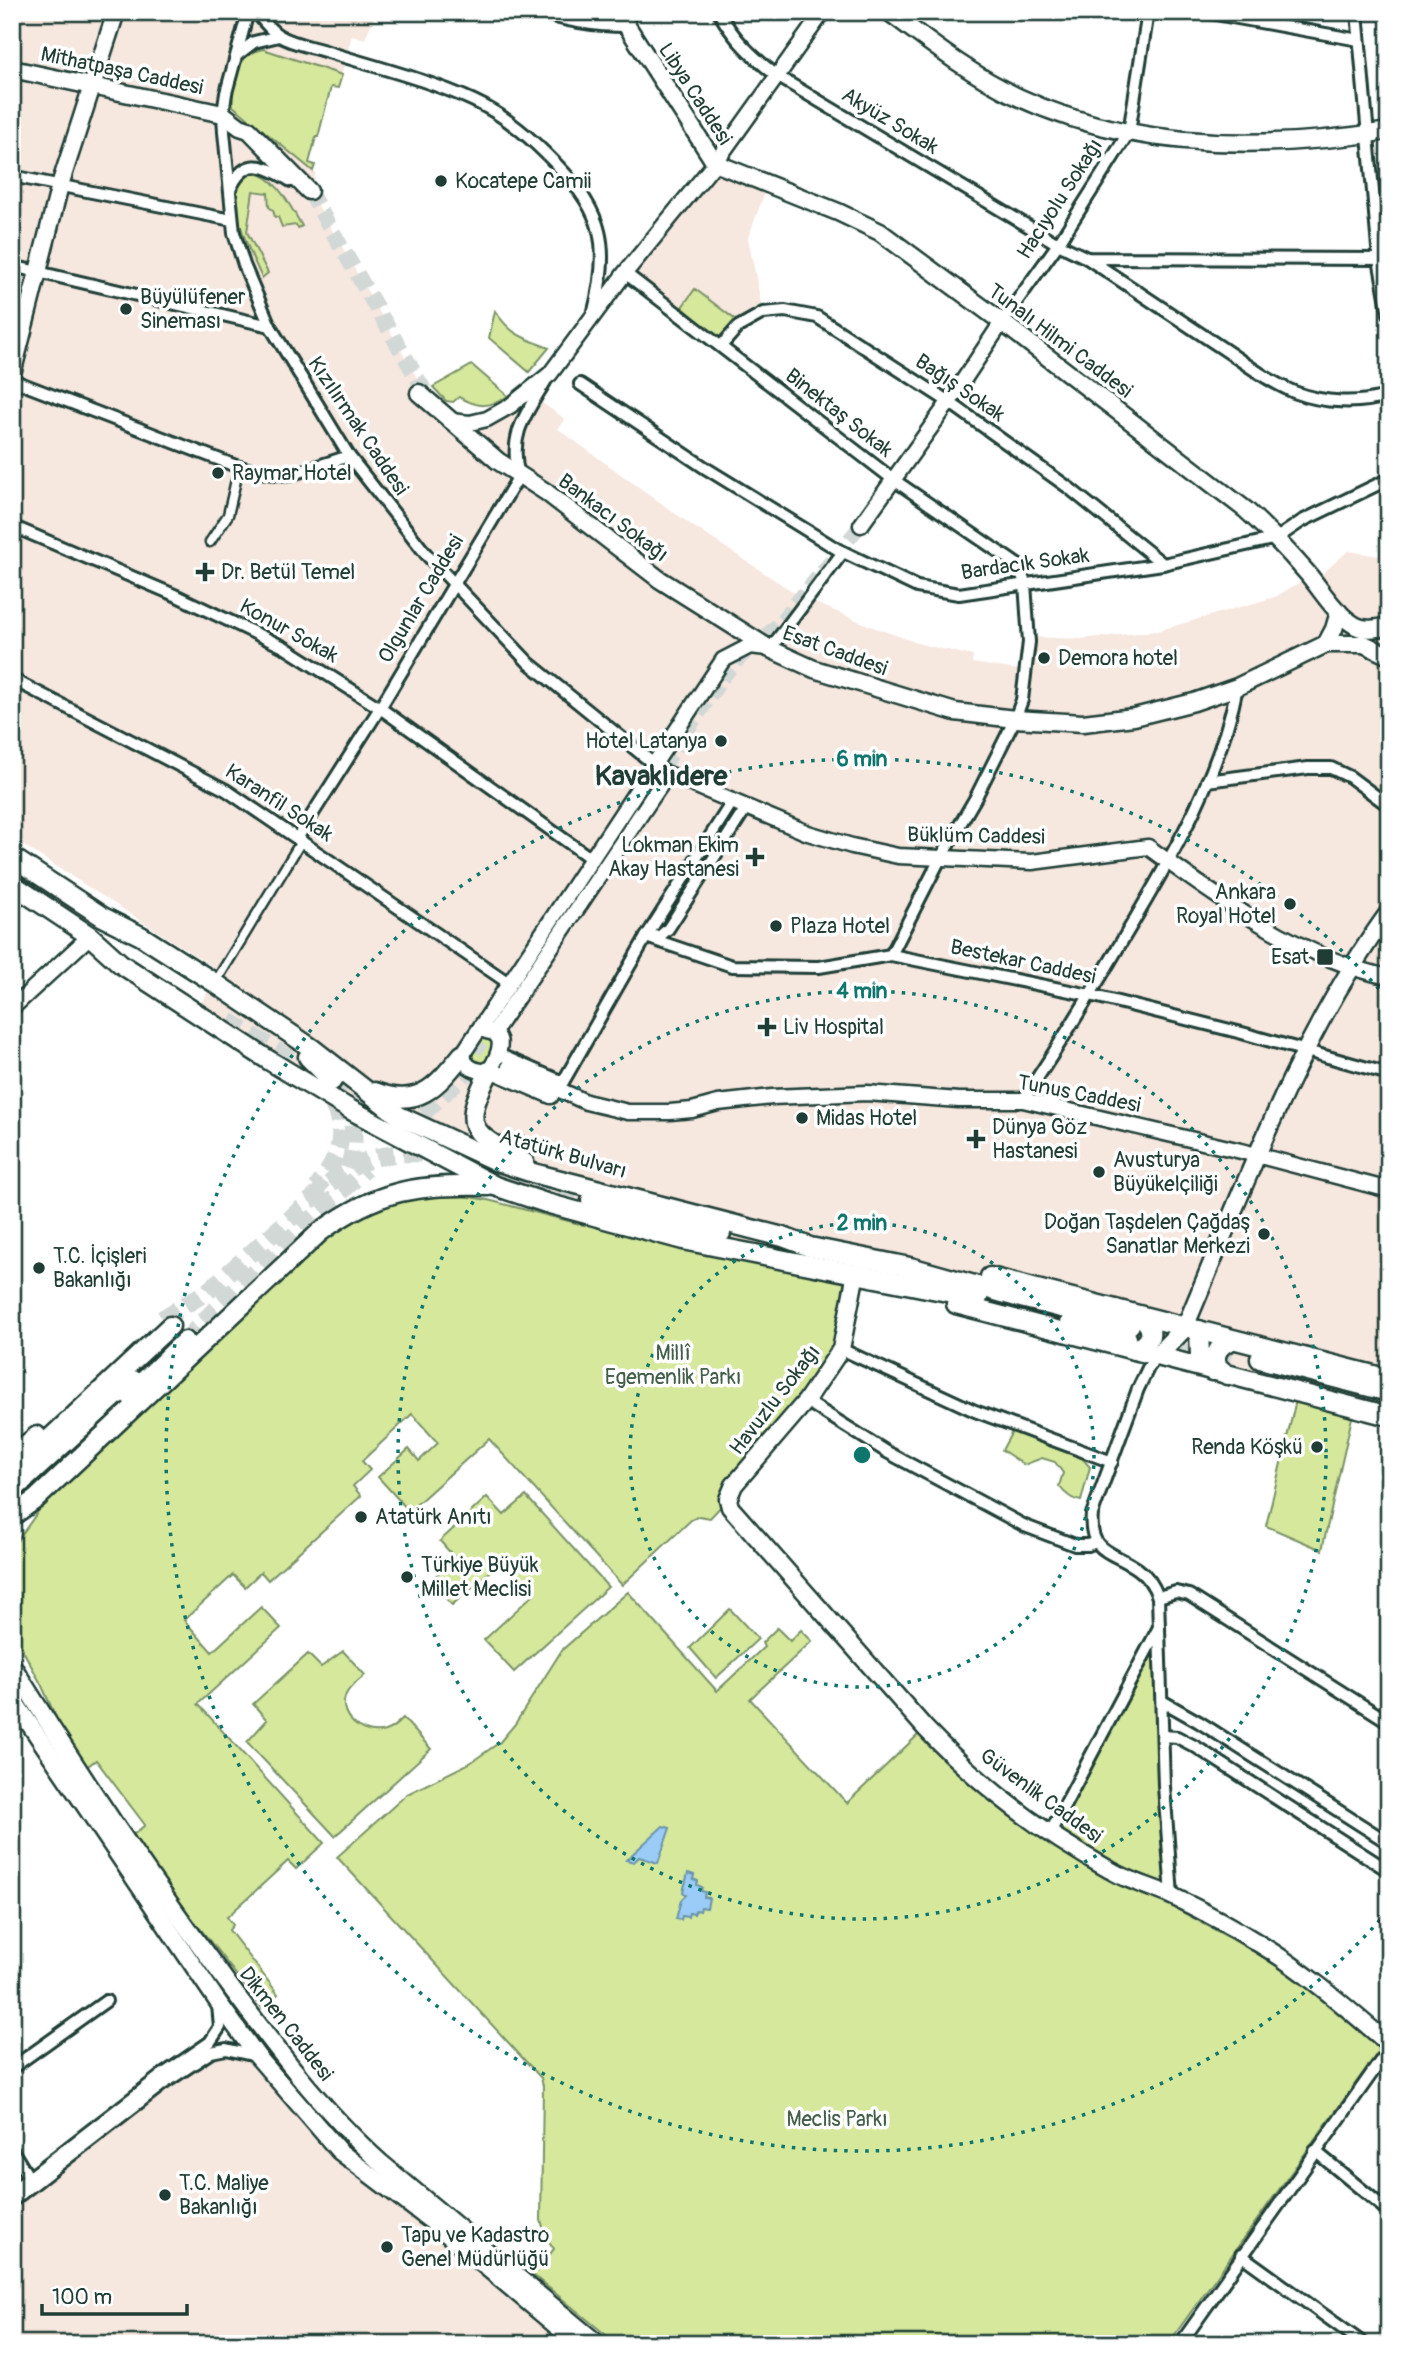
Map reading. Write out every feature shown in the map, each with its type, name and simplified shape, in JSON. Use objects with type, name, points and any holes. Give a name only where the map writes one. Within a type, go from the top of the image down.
[{"type":"main road","points":[[12,377],[60,186],[116,12]]},
{"type":"main road","points":[[889,12],[978,76],[1018,97],[1060,113],[1129,132],[1172,138],[1243,142],[1303,141],[1389,131]]},
{"type":"main road","name":"Libya Caddesi","points":[[622,19],[715,163]]},
{"type":"main road","name":"Mithatpaşa Caddesi","points":[[12,69],[223,114]]},
{"type":"main road","points":[[223,114],[240,127],[249,130],[308,195],[244,135],[240,127]]},
{"type":"main road","name":"Tunalı Hilmi Caddesi","points":[[715,163],[873,228],[1002,322],[1246,510],[1277,538],[1339,612]]},
{"type":"main road","name":"Bankacı Sokağı","points":[[422,391],[444,416],[519,476],[546,492],[659,579],[770,649]]},
{"type":"main road","points":[[1389,626],[1363,628],[1339,612],[1326,644],[1364,644],[1389,656]]},
{"type":"main road","name":"Esat Caddesi","points":[[770,649],[814,669],[955,712],[1083,723],[1134,717],[1194,702],[1237,687],[1326,644]]},
{"type":"main road","name":"Atatürk Bulvarı","points":[[12,857],[103,917],[141,936],[215,983],[313,1049],[399,1116],[496,1161],[783,1237],[810,1247],[910,1267],[971,1272],[1133,1333]]},
{"type":"main road","points":[[12,884],[90,936],[127,955],[229,1021]]},
{"type":"main road","points":[[1157,1356],[1192,1329],[1258,1155],[1306,1051],[1350,967],[1389,912]]},
{"type":"main road","points":[[103,917],[136,944],[295,1048],[332,1081]]},
{"type":"main road","points":[[90,936],[121,964],[281,1068],[351,1110],[495,1186],[683,1240],[918,1286],[967,1308],[1133,1333],[1192,1329],[1229,1361],[1389,1416]]},
{"type":"main road","points":[[356,1084],[398,1099],[419,1096],[440,1081],[462,1055]]},
{"type":"main road","points":[[494,1062],[473,1111],[477,1129],[484,1139],[551,1177]]},
{"type":"main road","points":[[572,1210],[568,1196],[578,1184]]},
{"type":"main road","points":[[12,1516],[36,1499],[320,1232],[340,1217],[363,1204],[395,1192],[447,1185],[495,1186]]},
{"type":"main road","points":[[591,1201],[778,1247],[810,1247]]},
{"type":"main road","name":"Havuzlu Sokağı","points":[[730,1507],[728,1499],[734,1485],[806,1401],[841,1349],[856,1273]]},
{"type":"main road","points":[[1192,1329],[1200,1356],[1389,1392]]},
{"type":"main road","points":[[12,1516],[35,1486],[174,1331]]},
{"type":"main road","points":[[12,1456],[174,1331]]},
{"type":"main road","points":[[12,1474],[174,1331]]},
{"type":"main road","points":[[12,1492],[174,1331]]},
{"type":"main road","points":[[1133,1333],[1157,1356],[1229,1361],[1389,1379]]},
{"type":"main road","points":[[1229,1361],[1389,1405]]},
{"type":"main road","name":"Güvenlik Caddesi","points":[[730,1507],[955,1759],[991,1790],[1050,1833],[1110,1870],[1172,1896],[1260,1944],[1291,1964],[1389,2046]]},
{"type":"main road","name":"Dikmen Caddesi","points":[[12,1665],[142,1867],[312,2093],[353,2138],[598,2344]]},
{"type":"main road","name":"Dikmen Caddesi","points":[[12,1698],[218,2002],[257,2056],[326,2138],[339,2151],[435,2224],[578,2344]]},
{"type":"main road","points":[[326,2138],[341,2125]]},
{"type":"main road","points":[[339,2151],[353,2138]]},
{"type":"street","name":"Kızılırmak Caddesi","points":[[248,12],[223,114],[232,220],[244,265],[271,326],[349,456],[454,586],[528,663],[668,774]]},
{"type":"street","points":[[256,12],[279,36],[455,93],[490,108],[516,125],[569,177],[585,197],[596,220],[602,243],[603,267],[594,313]]},
{"type":"street","points":[[538,12],[596,26],[622,19]]},
{"type":"street","name":"Akyüz Sokak","points":[[719,12],[735,39],[778,76],[1058,244],[1087,258],[1257,371],[1293,391],[1324,400],[1351,401],[1379,398],[1389,394]]},
{"type":"street","points":[[519,476],[514,453],[517,433],[550,373],[625,273],[715,163],[823,12]]},
{"type":"street","name":"Hacıyolu Sokağı","points":[[861,525],[1058,244],[1129,132],[1148,12]]},
{"type":"street","points":[[1204,12],[1359,40]]},
{"type":"street","points":[[1357,12],[1367,134],[1389,314]]},
{"type":"street","points":[[235,57],[254,42],[279,36]]},
{"type":"street","points":[[229,191],[238,174],[245,168],[254,166],[267,168],[291,181]]},
{"type":"street","points":[[12,176],[232,220]]},
{"type":"street","points":[[1087,258],[1384,259]]},
{"type":"street","points":[[12,266],[271,326]]},
{"type":"street","name":"Binektaş Sokak","points":[[625,273],[894,480],[1018,565],[1025,583]]},
{"type":"street","name":"Bağış Sokak","points":[[721,346],[738,327],[763,313],[785,312],[817,317],[949,402],[1069,488],[1163,564]]},
{"type":"street","points":[[444,416],[470,423],[487,419],[510,405],[550,373]]},
{"type":"street","points":[[12,377],[239,467],[283,475],[349,456]]},
{"type":"street","name":"Bardacık Sokak","points":[[580,384],[707,469],[843,552],[917,587],[959,594],[1163,564],[1277,538],[1302,521],[1389,479]]},
{"type":"street","points":[[210,542],[228,515],[239,467]]},
{"type":"street","name":"Olgunlar Caddesi","points":[[215,983],[519,476]]},
{"type":"street","name":"Konur Sokak","points":[[12,526],[177,596],[314,665],[380,708],[593,860]]},
{"type":"street","points":[[770,649],[843,552]]},
{"type":"street","points":[[891,955],[940,859],[976,797],[1022,700],[1029,642],[1025,583]]},
{"type":"street","name":"Esat Caddesi","points":[[462,1055],[723,660],[750,646],[770,649]]},
{"type":"street","name":"Karanfil Sokak","points":[[12,679],[219,786],[510,984]]},
{"type":"street","points":[[1023,1100],[1090,995],[1169,862],[1207,781],[1232,713],[1237,687]]},
{"type":"street","points":[[1207,781],[1308,768],[1331,768],[1350,777],[1389,806]]},
{"type":"street","points":[[494,1032],[668,774]]},
{"type":"street","name":"Büklüm Caddesi","points":[[668,774],[808,833],[898,856],[1032,862],[1148,847],[1263,926],[1350,967],[1389,977]]},
{"type":"street","points":[[494,1062],[563,1082],[646,937],[732,802]]},
{"type":"street","points":[[646,937],[660,936],[668,929],[746,808]]},
{"type":"street","points":[[688,871],[701,879]]},
{"type":"street","points":[[12,1008],[90,936]]},
{"type":"street","name":"Bestekar Caddesi","points":[[646,937],[732,966],[819,967],[891,955],[1090,995],[1389,1074]]},
{"type":"street","points":[[462,1055],[464,1061],[479,1071],[494,1062],[500,1037],[488,1031],[475,1035]]},
{"type":"street","name":"Tunus Caddesi","points":[[494,1062],[583,1110],[628,1119],[659,1118],[670,1112]]},
{"type":"street","name":"Tunus Caddesi","points":[[509,1067],[586,1102],[628,1112],[692,1110],[718,1103],[772,1097],[867,1093],[959,1100],[1023,1100],[1258,1155],[1389,1191]]},
{"type":"street","points":[[841,1349],[975,1412],[1112,1462]]},
{"type":"street","points":[[1157,1356],[1138,1389],[1092,1514],[1091,1526],[1096,1542],[1111,1555],[1138,1569],[1150,1581],[1158,1597],[1164,1786],[1172,1896]]},
{"type":"street","points":[[806,1401],[887,1452],[1025,1526],[1076,1545],[1096,1542]]},
{"type":"street","points":[[1158,1597],[1176,1591],[1189,1595],[1389,1722]]},
{"type":"street","points":[[1050,1833],[1159,1627]]},
{"type":"street","points":[[1161,1701],[1199,1722],[1389,1843]]},
{"type":"street","points":[[1163,1735],[1177,1737],[1196,1747],[1389,1871]]},
{"type":"street","points":[[12,2068],[106,2001]]},
{"type":"street","points":[[12,2191],[162,2075],[210,2042],[220,2027],[218,2002]]},
{"type":"street","points":[[1180,2344],[1389,2046]]},
{"type":"street","points":[[12,2200],[163,2084],[211,2052],[226,2049],[257,2056]]},
{"type":"street","points":[[12,2150],[29,2178]]},
{"type":"street","points":[[1315,2151],[1389,2212]]},
{"type":"street","points":[[1241,2255],[1364,2344]]},
{"type":"shaded area","points":[[12,12],[376,12],[365,39],[352,35],[338,88],[331,87],[309,163],[315,165],[313,172],[316,173],[311,193],[424,390],[463,423],[535,398],[565,419],[558,429],[694,527],[801,597],[873,627],[920,644],[973,656],[972,663],[1025,671],[1029,637],[1081,639],[1157,631],[1275,597],[1310,576],[1314,581],[1348,551],[1379,556],[1389,553],[1389,1416],[967,1308],[929,1292],[495,1186],[195,1012],[221,972],[12,838]]},
{"type":"shaded area","points":[[715,163],[768,184],[748,238],[763,313],[721,346],[625,273]]},
{"type":"shaded area","name":"T.C. Maliye Bakanlığı","points":[[211,2052],[245,2052],[301,2110],[568,2336],[536,2344],[12,2344],[12,2201]]},
{"type":"green space","points":[[263,49],[342,75],[338,88],[331,87],[309,163],[315,165],[313,171],[233,106],[237,70],[247,56]]},
{"type":"green space","points":[[254,173],[262,175],[276,186],[302,226],[282,227],[269,207],[268,193],[253,191],[247,232],[268,273],[262,278],[245,238],[236,205],[237,191],[242,179]]},
{"type":"green space","points":[[695,289],[737,321],[722,341],[682,307]]},
{"type":"green space","points":[[495,311],[512,331],[549,348],[529,372],[489,338]]},
{"type":"green space","points":[[472,365],[508,396],[484,405],[459,397],[453,402],[446,401],[433,387]]},
{"type":"green space","points":[[494,1032],[490,1070],[464,1061],[475,1036]]},
{"type":"green space","name":"Millî Egemenlik Parkı","points":[[421,1194],[488,1200],[584,1225],[586,1222],[856,1273],[841,1349],[728,1499],[710,1518],[699,1516],[691,1520],[622,1585],[489,1439],[409,1511],[378,1477],[409,1449],[419,1461],[438,1443],[412,1414],[362,1461],[370,1470],[353,1486],[361,1496],[268,1580],[261,1572],[245,1587],[233,1575],[184,1620],[212,1652],[261,1607],[281,1628],[198,1704],[324,1843],[296,1869],[288,1861],[227,1917],[233,1925],[229,1930],[278,1994],[262,2008],[185,1909],[133,1835],[145,1825],[96,1760],[80,1772],[42,1686],[12,1630],[12,1548],[42,1506],[151,1400],[327,1238],[371,1211]]},
{"type":"green space","points":[[1296,1400],[1353,1413],[1322,1550],[1266,1526]]},
{"type":"green space","points":[[1013,1430],[1082,1458],[1090,1467],[1081,1501],[1069,1496],[1059,1486],[1063,1473],[1055,1462],[1042,1458],[1024,1465],[1002,1450]]},
{"type":"green space","points":[[526,1496],[608,1587],[514,1672],[484,1640],[535,1593],[504,1559],[452,1605],[430,1581],[455,1558],[440,1541],[487,1497],[504,1515]]},
{"type":"green space","name":"Meclis Parkı","points":[[628,1592],[717,1691],[764,1647],[762,1643],[777,1628],[790,1641],[801,1630],[812,1641],[750,1699],[847,1803],[920,1733],[986,1796],[1045,1841],[1112,1881],[1168,1904],[1269,1960],[1301,1981],[1377,2042],[1378,2052],[1168,2344],[617,2344],[533,2275],[554,2249],[546,2237],[541,2220],[541,2078],[337,1857],[407,1794],[470,1763],[500,1742],[515,1724],[562,1650]]},
{"type":"green space","points":[[730,1609],[758,1639],[716,1678],[690,1648]]},
{"type":"green space","points":[[1159,1627],[1172,1896],[1050,1833]]},
{"type":"green space","points":[[343,1651],[365,1675],[348,1691],[344,1700],[347,1716],[360,1727],[376,1732],[390,1729],[403,1718],[431,1749],[335,1836],[247,1742],[267,1720],[253,1704],[308,1654],[321,1667]]},
{"type":"water","points":[[663,1826],[670,1828],[658,1863],[639,1857],[634,1862],[626,1860]]},
{"type":"water","points":[[688,1873],[694,1875],[693,1879],[698,1881],[697,1885],[705,1892],[704,1897],[709,1898],[707,1908],[701,1907],[700,1911],[696,1910],[694,1914],[689,1913],[688,1917],[676,1919],[681,1900],[686,1895],[683,1892]]},
{"type":"tunnel","points":[[309,191],[424,390]]},
{"type":"tunnel","points":[[594,871],[724,676],[777,625],[861,525]]},
{"type":"tunnel","points":[[229,1021],[302,1069],[331,1100],[338,1119],[339,1146],[332,1165],[317,1188]]},
{"type":"tunnel","points":[[458,1072],[480,1041]]},
{"type":"tunnel","points":[[403,1132],[465,1073],[485,1064]]},
{"type":"tunnel","points":[[329,1087],[360,1102],[394,1107]]},
{"type":"tunnel","points":[[344,1099],[354,1136],[346,1173]]},
{"type":"tunnel","points":[[162,1319],[208,1291],[336,1178],[374,1158],[396,1154],[439,1155],[591,1201]]},
{"type":"tunnel","points":[[185,1341],[228,1297],[365,1169]]},
{"type":"tunnel","points":[[1137,1327],[1238,1354]]},
{"type":"tunnel","points":[[1151,1344],[1212,1360]]},
{"type":"place","name":"Kocatepe Camii","points":[[441,181]]},
{"type":"place","name":"Büyülüfener Sineması","points":[[126,309]]},
{"type":"place","name":"Raymar Hotel","points":[[218,473]]},
{"type":"place","name":"Dr. Betül Temel","points":[[205,572]]},
{"type":"place","name":"Demora hotel","points":[[1044,658]]},
{"type":"place","name":"Hotel Latanya","points":[[721,741]]},
{"type":"place","name":"Lokman Ekim Akay Hastanesi","points":[[755,857]]},
{"type":"place","name":"Ankara Royal Hotel","points":[[1290,904]]},
{"type":"place","name":"Plaza Hotel","points":[[776,926]]},
{"type":"place","name":"Esat","points":[[1325,957]]},
{"type":"place","name":"Liv Hospital","points":[[767,1027]]},
{"type":"place","name":"Midas Hotel","points":[[802,1118]]},
{"type":"place","name":"Dünya Göz Hastanesi","points":[[976,1139]]},
{"type":"place","name":"Avusturya Büyükelçiliği","points":[[1099,1172]]},
{"type":"place","name":"Doğan Taşdelen Çağdaş Sanatlar Merkezi","points":[[1264,1234]]},
{"type":"place","name":"T.C. İçişleri Bakanlığı","points":[[39,1268]]},
{"type":"place","name":"Renda Köşkü","points":[[1317,1447]]},
{"type":"place","name":"Atatürk Anıtı","points":[[361,1517]]},
{"type":"place","name":"Türkiye Büyük Millet Meclisi","points":[[407,1577]]},
{"type":"place","name":"T.C. Maliye Bakanlığı","points":[[165,2195]]},
{"type":"place","name":"Tapu ve Kadastro Genel Müdürlüğü","points":[[387,2247]]},
{"type":"district","name":"Kavaklıdere","points":[[661,776]]}]
